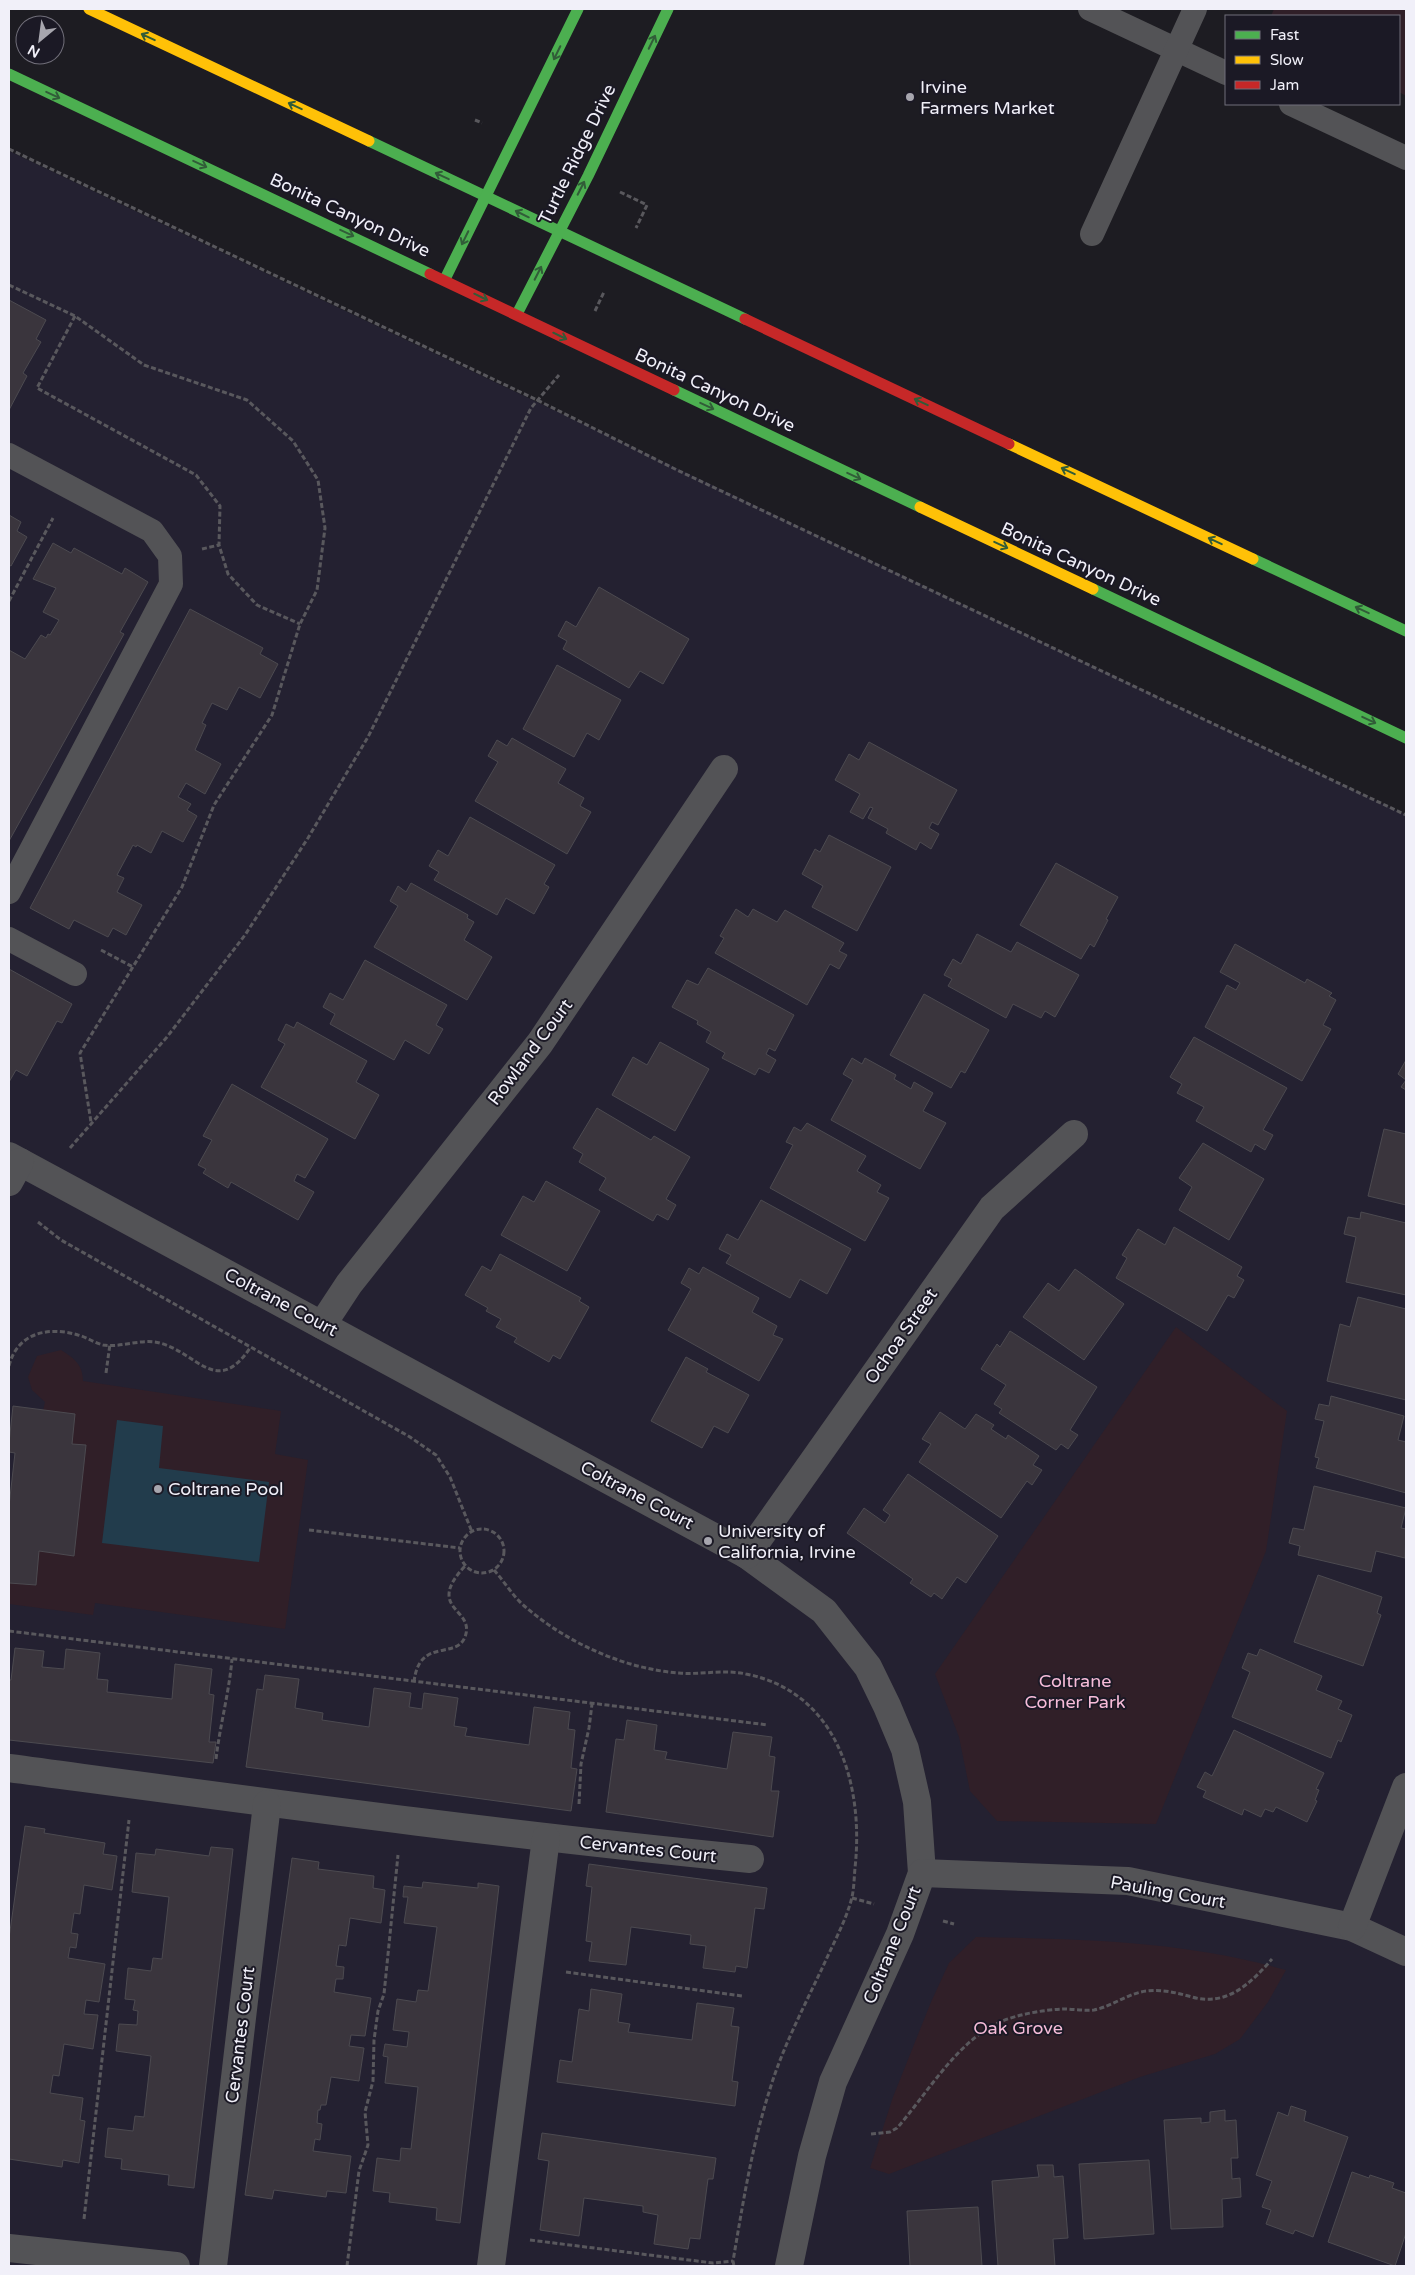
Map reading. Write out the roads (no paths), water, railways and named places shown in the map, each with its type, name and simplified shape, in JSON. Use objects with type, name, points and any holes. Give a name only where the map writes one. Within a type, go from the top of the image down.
[{"type":"main road","points":[[89,9],[1406,631]]},
{"type":"main road","points":[[445,280],[578,9]]},
{"type":"main road","name":"Turtle Ridge Drive","points":[[517,314],[668,9]]},
{"type":"main road","name":"Bonita Canyon Drive","points":[[9,74],[1406,738]]},
{"type":"street","name":"Rowland Court","points":[[322,1325],[349,1284],[540,1043],[724,769]]},
{"type":"street","name":"Ochoa Street","points":[[747,1555],[992,1208],[1074,1134]]},
{"type":"street","name":"Coltrane Court","points":[[13,1167],[322,1325],[747,1555],[824,1611],[868,1667],[905,1749],[917,1802],[922,1872],[900,1934],[833,2082],[812,2156],[789,2266]]},
{"type":"street","name":"Cervantes Court","points":[[9,1768],[401,1821],[750,1859]]},
{"type":"street","points":[[1352,1927],[1406,1787]]},
{"type":"street","name":"Cervantes Court","points":[[213,2266],[267,1804]]},
{"type":"street","points":[[492,2266],[546,1838]]},
{"type":"street","name":"Pauling Court","points":[[922,1872],[1128,1882],[1352,1927],[1406,1952]]},
{"type":"street","points":[[9,2248],[176,2266]]},
{"type":"lane","points":[[1090,9],[1225,73]]},
{"type":"lane","points":[[1092,234],[1195,9]]},
{"type":"lane","points":[[1293,105],[1406,158]]},
{"type":"lane","points":[[9,455],[152,531],[170,556],[171,584],[9,892]]},
{"type":"lane","points":[[9,939],[75,974]]},
{"type":"water","name":"Coltrane Pool","points":[[117,1420],[163,1426],[159,1468],[269,1482],[259,1562],[102,1543]]},
{"type":"place","name":"Irvine Farmers Market","points":[[910,97]]},
{"type":"place","name":"Coltrane Pool","points":[[158,1489]]},
{"type":"place","name":"University of California, Irvine","points":[[708,1541]]},
{"type":"park label","name":"Coltrane Corner Park","points":[[1075,1691]]},
{"type":"park label","name":"Oak Grove","points":[[1018,2028]]}]
